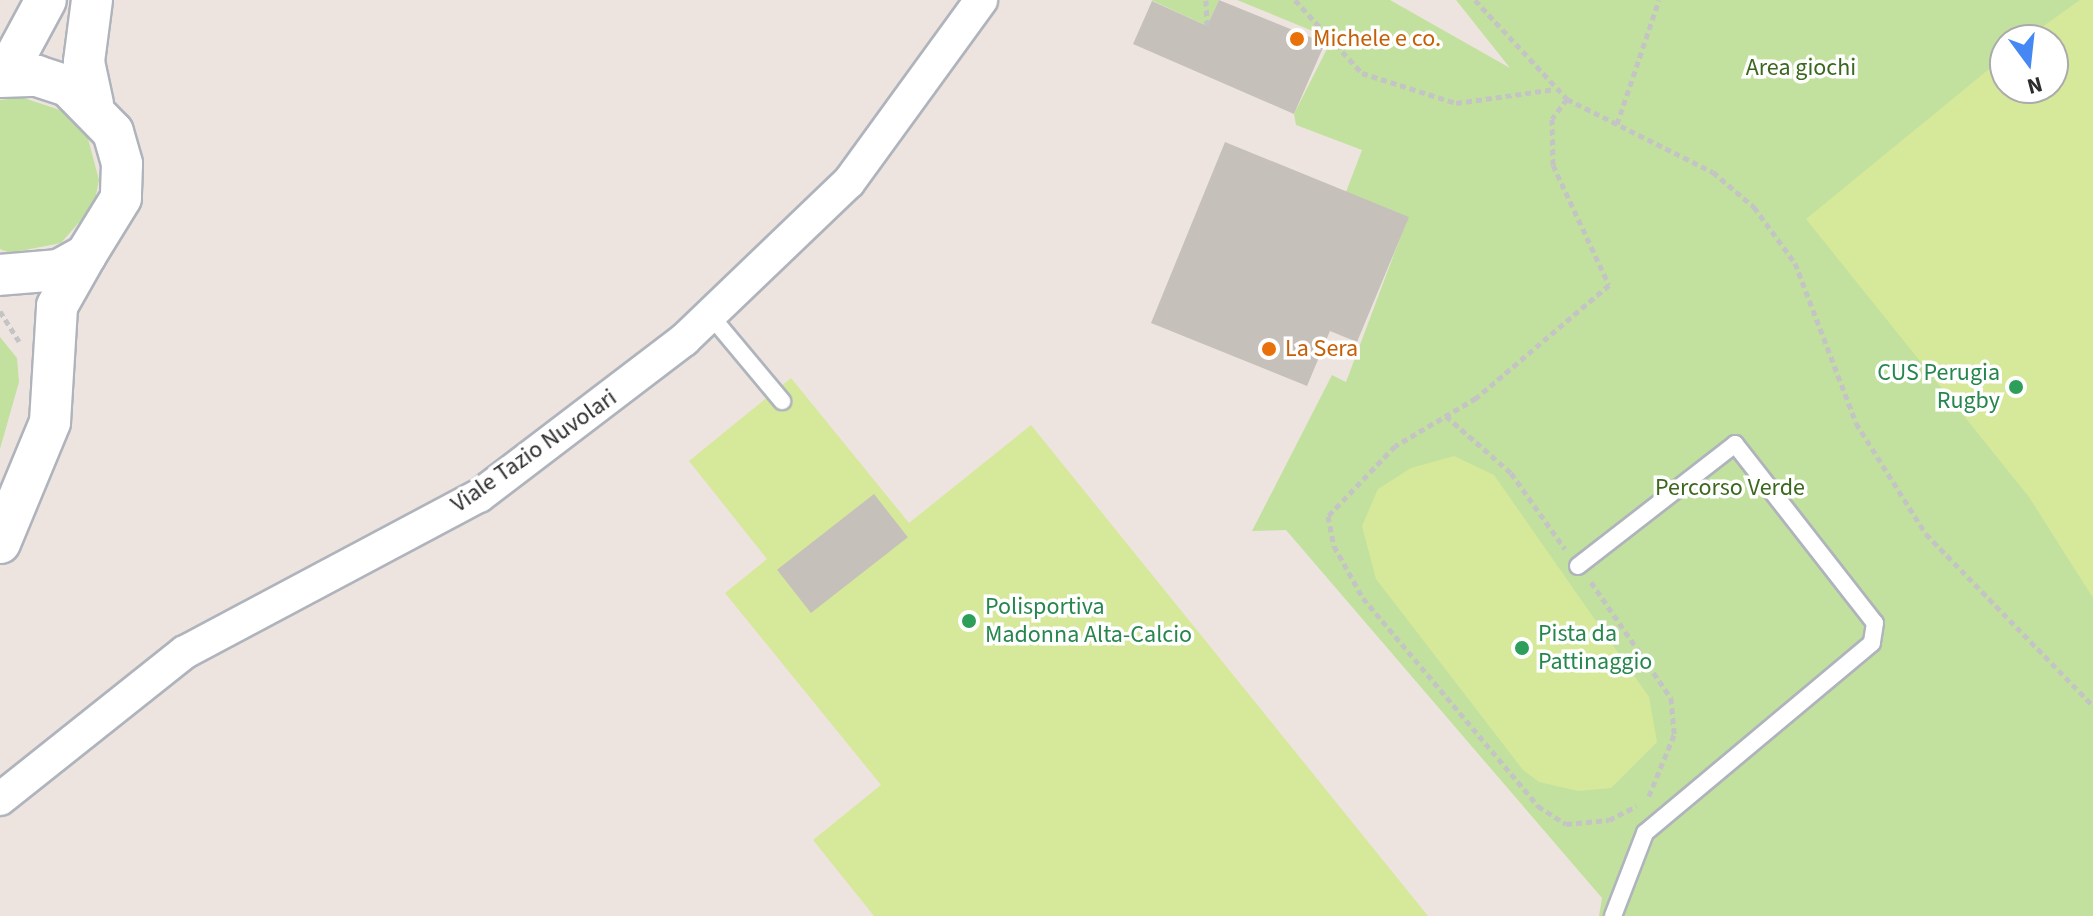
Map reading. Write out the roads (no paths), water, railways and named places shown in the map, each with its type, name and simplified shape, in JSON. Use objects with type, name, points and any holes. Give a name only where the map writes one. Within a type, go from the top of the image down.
[{"type":"street","points":[[0,543],[50,422],[50,349],[57,306],[86,255],[108,229],[121,187],[113,132],[93,104],[68,86],[3,77],[46,0]]},
{"type":"street","points":[[92,0],[84,62],[93,104]]},
{"type":"street","name":"Viale Tazio Nuvolari","points":[[0,799],[185,652],[479,496],[711,316],[849,182],[981,0]]},
{"type":"street","points":[[50,349],[0,276],[59,270],[86,255]]},
{"type":"lane","points":[[711,316],[782,401]]},
{"type":"lane","points":[[1578,566],[1735,444],[1875,623],[1872,643],[1645,833],[1613,916]]},
{"type":"place","name":"Michele e co.","points":[[1297,39]]},
{"type":"place","name":"La Sera","points":[[1269,349]]},
{"type":"place","name":"CUS Perugia Rugby","points":[[2016,387]]},
{"type":"place","name":"Polisportiva Madonna Alta-Calcio","points":[[969,621]]},
{"type":"place","name":"Pista da Pattinaggio","points":[[1522,648]]},
{"type":"park label","name":"Area giochi","points":[[1801,68]]},
{"type":"park label","name":"Percorso Verde","points":[[1730,488]]}]
